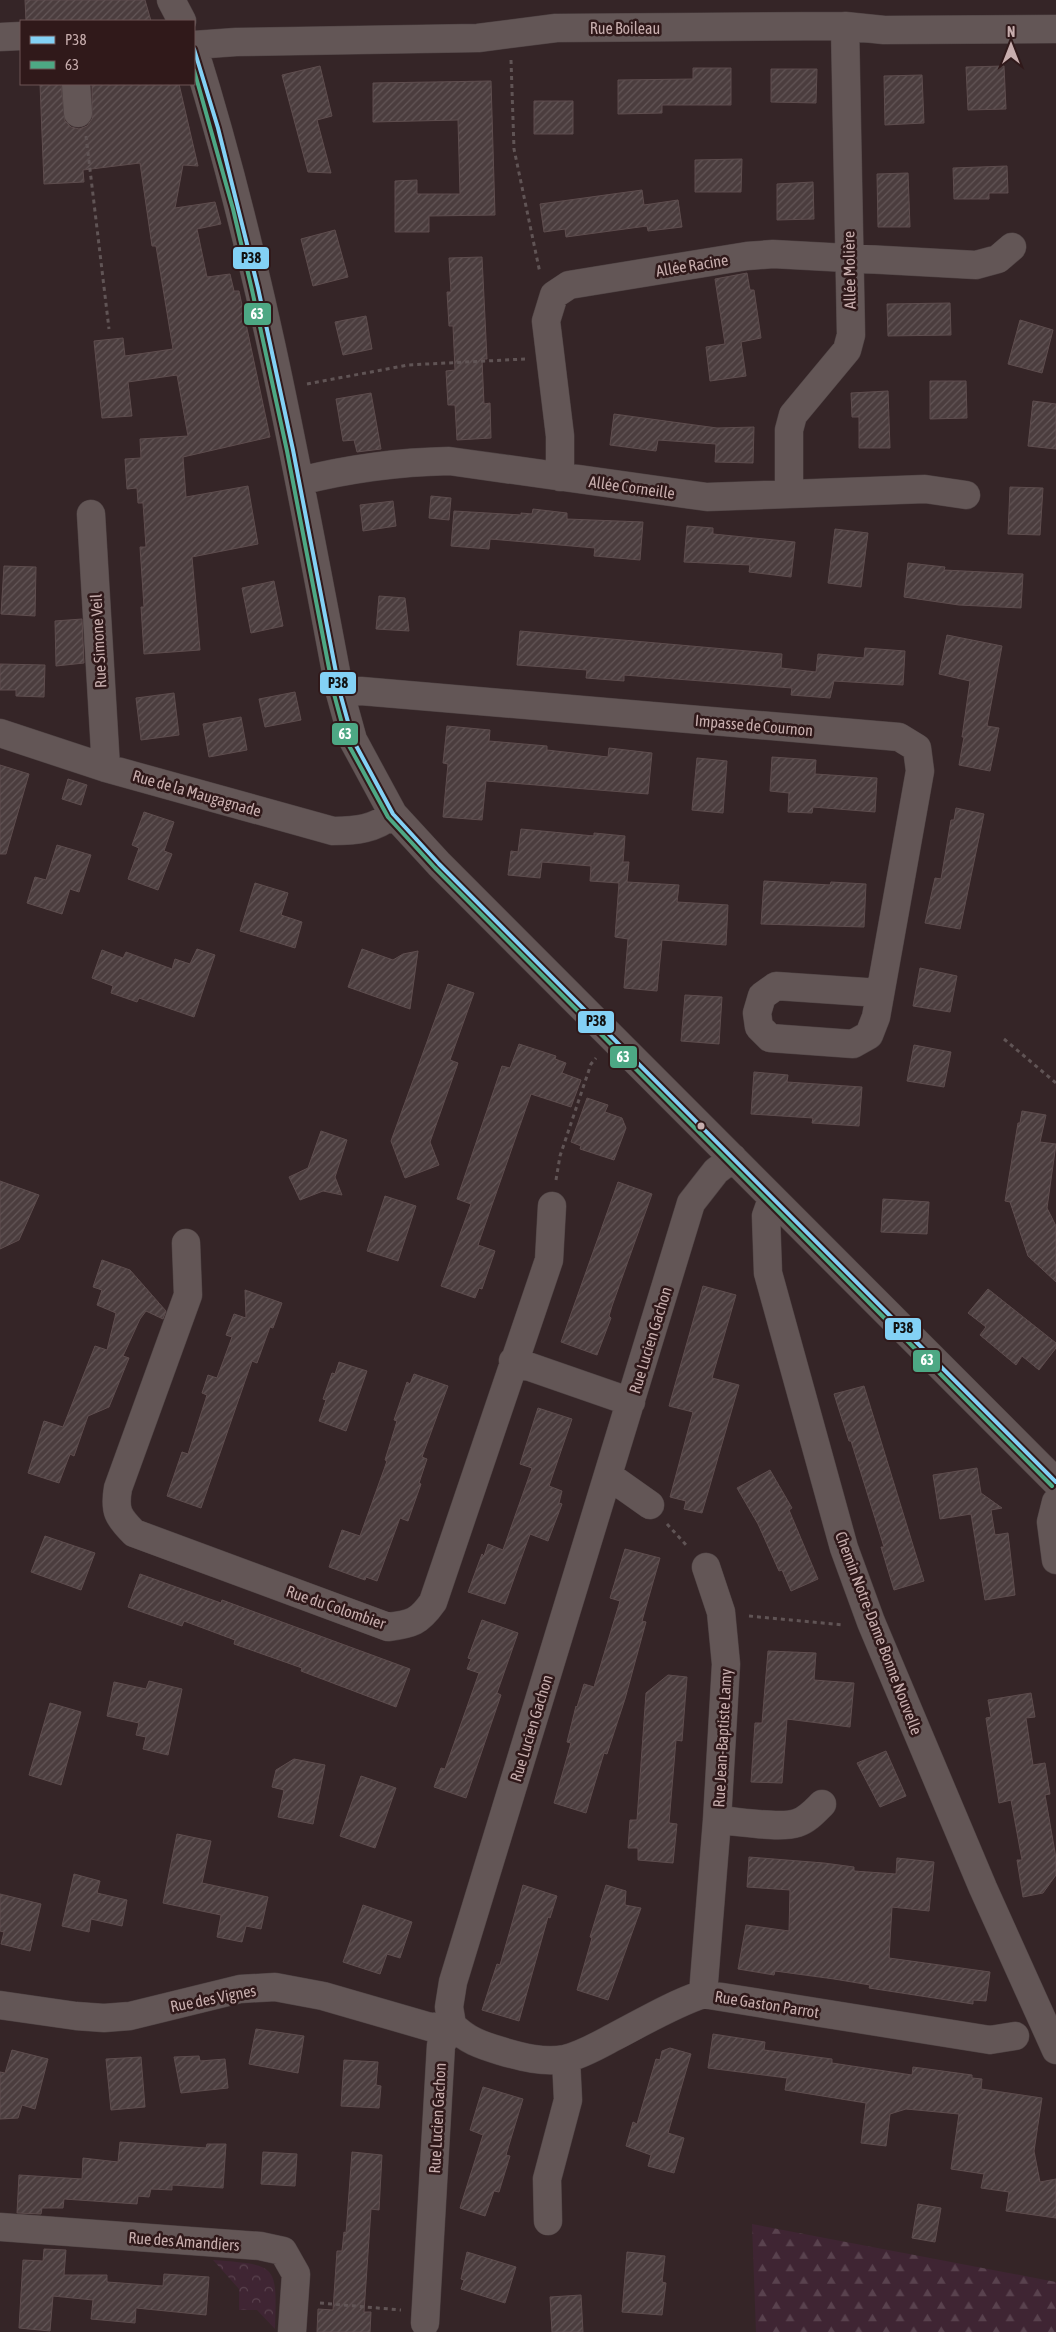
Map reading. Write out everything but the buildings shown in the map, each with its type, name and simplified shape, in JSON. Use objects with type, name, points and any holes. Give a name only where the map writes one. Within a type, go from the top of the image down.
[{"type":"street","points":[[171,0],[181,20]]},
{"type":"street","name":"Rue Boileau","points":[[195,45],[236,42],[478,38],[556,28],[845,26],[884,30],[1056,29]]},
{"type":"street","name":"Allée Molière","points":[[789,493],[789,430],[793,415],[847,350],[851,335],[845,26]]},
{"type":"street","points":[[0,37],[20,36]]},
{"type":"street","points":[[195,53],[227,167],[263,310],[300,480],[340,693],[353,740],[393,814],[439,864],[1056,1482]]},
{"type":"street","points":[[76,85],[78,113]]},
{"type":"street","name":"Allée Racine","points":[[554,295],[569,285],[586,281],[747,256],[774,254],[849,256],[976,265],[998,259],[1012,247]]},
{"type":"street","points":[[554,295],[546,321],[560,436],[560,477]]},
{"type":"street","name":"Allée Corneille","points":[[300,480],[410,463],[449,461],[707,497],[925,490],[966,495]]},
{"type":"street","name":"Rue Simone Veil","points":[[91,514],[106,768]]},
{"type":"street","name":"Impasse de Cournon","points":[[340,693],[371,692],[899,737],[917,748],[920,770],[880,992]]},
{"type":"street","name":"Rue de la Maugagnade","points":[[0,733],[106,768],[333,831],[356,831],[382,824],[393,814]]},
{"type":"street","name":"Rue Lucien Gachon","points":[[426,2317],[441,2045],[452,2024],[449,2007],[453,1982],[691,1203],[716,1171],[733,1158]]},
{"type":"street","name":"Chemin Notre-Dame Bonne Nouvelle","points":[[772,1199],[766,1216],[768,1273],[842,1539],[871,1622],[983,1888],[1056,2050]]},
{"type":"street","name":"Rue du Colombier","points":[[186,1243],[188,1295],[118,1488],[115,1506],[120,1519],[134,1533],[388,1626],[410,1624],[423,1616],[433,1602],[513,1361],[549,1260],[552,1206]]},
{"type":"street","points":[[513,1361],[631,1402]]},
{"type":"street","points":[[609,1476],[650,1505]]},
{"type":"street","points":[[1056,1502],[1051,1522],[1056,1560]]},
{"type":"street","name":"Rue Jean-Baptiste Lamy","points":[[703,1994],[718,1820],[726,1664],[721,1612],[706,1566]]},
{"type":"street","points":[[718,1820],[767,1824],[797,1823],[812,1814],[822,1804]]},
{"type":"street","name":"Rue des Vignes","points":[[0,2005],[76,2016],[113,2018],[130,2016],[240,1989],[275,1987],[323,1996],[430,2027],[452,2024]]},
{"type":"street","name":"Rue Gaston Parrot","points":[[452,2024],[463,2036],[477,2044],[510,2054],[542,2060],[566,2058],[596,2047],[680,2002],[703,1994],[990,2040],[1014,2036]]},
{"type":"street","points":[[548,2221],[547,2179],[568,2100],[566,2058]]},
{"type":"street","name":"Rue des Amandiers","points":[[0,2227],[260,2246],[283,2251],[296,2274],[292,2332]]},
{"type":"path","points":[[510,34],[514,149],[539,271],[554,295]]},
{"type":"path","points":[[78,113],[85,122],[93,211],[109,329]]},
{"type":"path","points":[[307,384],[408,365],[550,358]]},
{"type":"path","points":[[1004,1039],[1056,1083]]},
{"type":"path","points":[[552,1206],[560,1156],[591,1064],[615,1041]]},
{"type":"path","points":[[650,1505],[706,1566]]},
{"type":"path","points":[[721,1612],[854,1626],[871,1622]]},
{"type":"path","points":[[294,2301],[426,2317]]},
{"type":"green space","points":[[752,2224],[1056,2282],[1056,2332],[756,2332]]},
{"type":"green space","points":[[213,2260],[250,2264],[262,2267],[269,2272],[273,2280],[275,2292],[275,2329],[257,2310],[239,2310],[239,2289]]},
{"type":"transit line","name":"P38","points":[[195,52],[218,128],[258,288],[293,450],[340,693],[353,740],[393,814],[439,864],[1056,1482]]},
{"type":"transit line","name":"63","points":[[195,74],[233,209],[252,290],[287,451],[334,694],[347,742],[388,817],[435,868],[1052,1486]]}]
